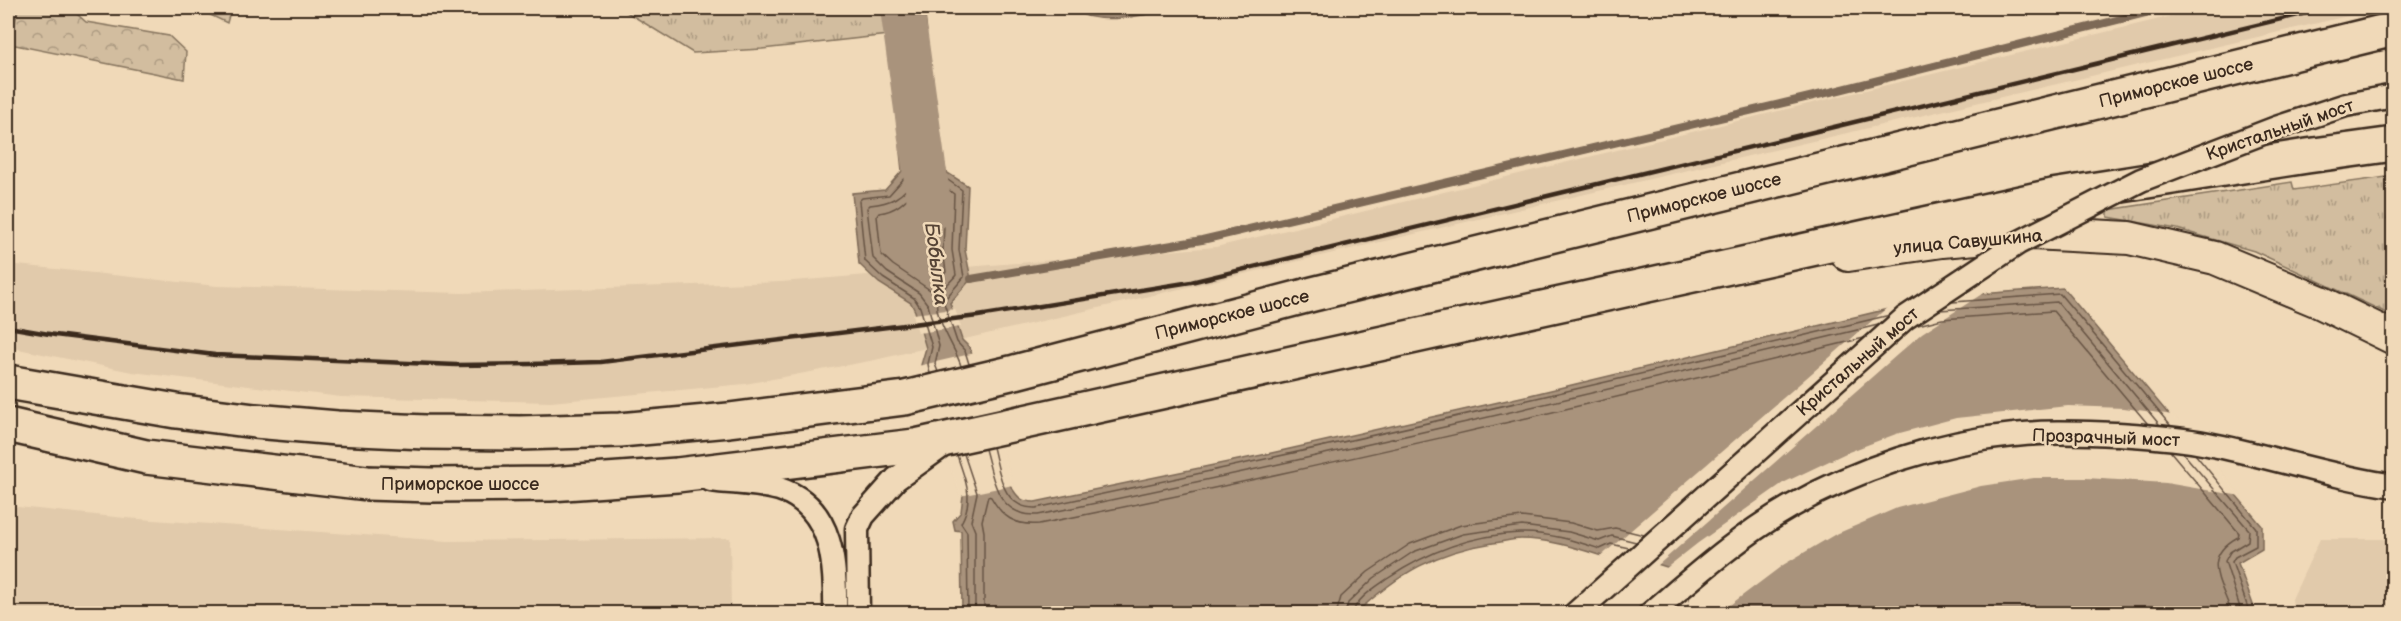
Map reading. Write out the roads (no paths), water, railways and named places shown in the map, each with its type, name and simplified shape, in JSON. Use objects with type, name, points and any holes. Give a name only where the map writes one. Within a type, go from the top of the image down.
[{"type":"main road","name":"Приморское шоссе","points":[[8,382],[176,411],[255,421],[337,428],[520,434],[642,428],[729,420],[905,398],[1015,372],[1230,314],[2394,29]]},
{"type":"main road","points":[[1634,287],[2052,195],[2394,144]]},
{"type":"main road","name":"улица Савушкина","points":[[1634,287],[1942,241],[2032,233],[2129,238],[2216,258],[2318,301],[2394,338]]},
{"type":"main road","name":"Приморское шоссе","points":[[8,425],[146,457],[367,483],[550,484],[676,475],[915,446],[1634,287]]},
{"type":"street","name":"Кристальный мост","points":[[1575,614],[1905,318],[2018,243],[2141,180],[2276,128],[2346,105],[2394,96]]},
{"type":"street","name":"Прозрачный мост","points":[[1650,614],[1741,539],[1791,507],[1851,478],[1904,458],[1961,443],[2014,435],[2077,433],[2141,435],[2207,443],[2320,472],[2394,486]]},
{"type":"street","points":[[858,614],[857,529],[863,516],[896,479],[957,436]]},
{"type":"street","points":[[676,475],[779,489],[800,499],[812,510],[832,550],[836,574],[835,614]]},
{"type":"water","points":[[886,8],[924,8],[927,31],[888,35]]},
{"type":"water","points":[[1069,8],[1181,8],[1109,19],[1094,18]]},
{"type":"water","points":[[942,149],[946,172],[968,186],[965,250],[971,279],[950,303],[962,340],[970,348],[1010,485],[1017,496],[1023,500],[1035,502],[1267,454],[1530,395],[1938,297],[2063,288],[2262,526],[2262,549],[2238,563],[2256,613],[1687,613],[1692,583],[1670,568],[1612,550],[1602,556],[1552,542],[1521,539],[1453,552],[1419,566],[1387,586],[1356,613],[962,613],[961,531],[955,530],[953,521],[961,512],[963,495],[921,365],[926,348],[911,303],[879,283],[859,264],[852,193],[885,190],[902,171],[900,152]]},
{"type":"waterway","name":"Бобылка","points":[[902,8],[930,210]]},
{"type":"waterway","points":[[971,279],[1202,240],[1839,90],[2165,8]]},
{"type":"railway","points":[[8,327],[215,355],[456,365],[601,362],[978,316],[1191,282],[2327,8]]}]
